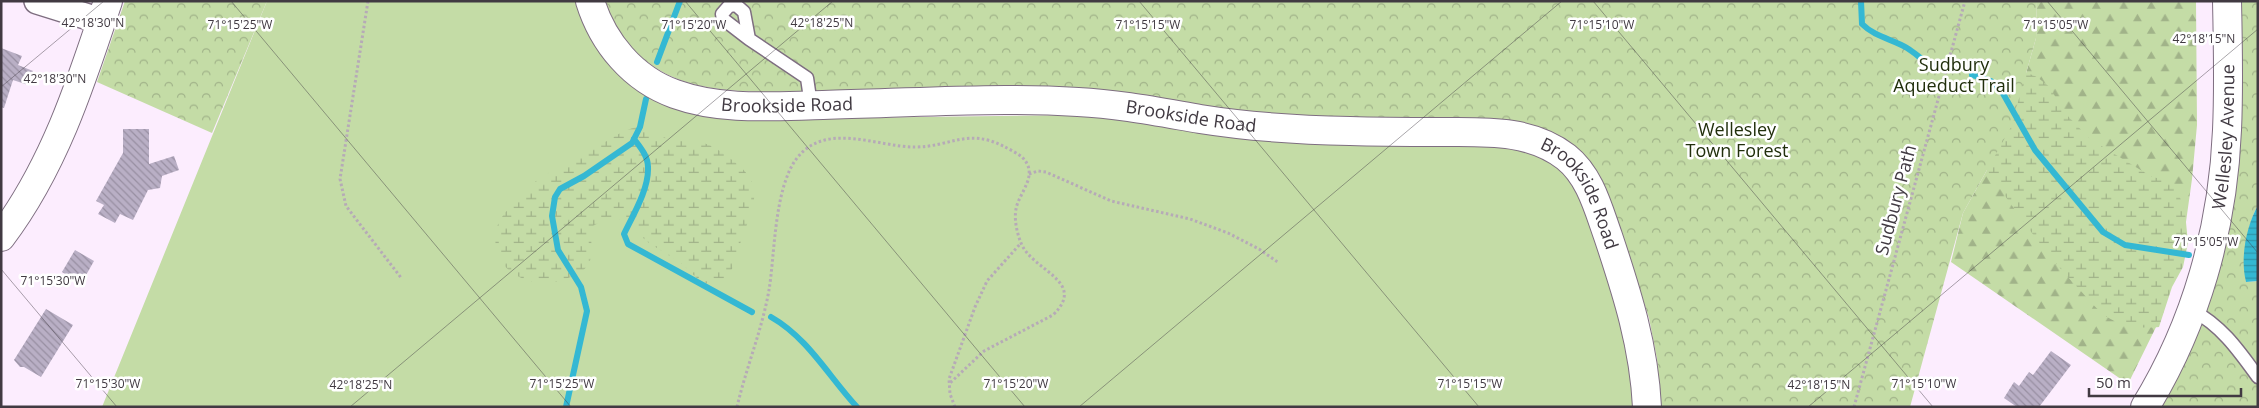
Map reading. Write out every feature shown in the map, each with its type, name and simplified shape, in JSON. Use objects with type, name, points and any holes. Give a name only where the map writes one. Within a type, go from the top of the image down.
[{"type":"street","points":[[1,237],[33,190],[52,151],[69,112],[105,11],[36,1]]},
{"type":"street","name":"Brookside Road","points":[[590,1],[602,32],[624,61],[643,77],[671,93],[700,101],[733,105],[1076,102],[1137,107],[1202,119],[1274,128],[1502,133],[1524,136],[1545,144],[1564,155],[1575,165],[1585,179],[1596,202],[1636,321],[1644,362],[1647,407]]},
{"type":"street","name":"Wellesley Avenue","points":[[2145,407],[2175,353],[2192,310],[2213,237],[2221,190],[2227,132],[2227,1]]},
{"type":"lane","points":[[749,39],[804,74],[809,82],[811,105]]},
{"type":"lane","points":[[2192,310],[2218,328],[2258,377]]},
{"type":"path","points":[[368,1],[340,179],[346,206],[402,280]]},
{"type":"path","name":"Sudbury Path","points":[[1854,407],[1965,1]]},
{"type":"path","points":[[737,407],[769,291],[775,241],[785,185],[793,164],[809,147],[826,139],[914,147],[933,146],[969,137],[981,138],[995,142],[1022,157],[1028,168],[1027,185],[1016,208],[1016,222],[1021,243],[1029,254],[1063,287],[1065,291],[1064,301],[1048,318],[984,351],[949,384]]},
{"type":"path","points":[[1029,174],[1038,171],[1046,172],[1111,201],[1203,223],[1247,242],[1279,263]]},
{"type":"path","points":[[955,407],[950,394],[949,384],[958,352],[983,288],[1021,243]]},
{"type":"green space","points":[[125,1],[267,1],[212,133],[97,82]]},
{"type":"green space","points":[[267,1],[576,1],[591,39],[614,70],[627,82],[651,98],[677,109],[765,119],[1075,115],[1511,148],[1540,156],[1563,171],[1574,186],[1584,207],[1617,303],[1627,344],[1634,407],[102,407]]},
{"type":"green space","name":"Wellesley Town Forest","points":[[604,1],[2037,1],[2036,38],[2011,127],[1963,213],[1910,407],[1661,407],[1657,359],[1649,318],[1609,197],[1597,172],[1582,152],[1562,137],[1539,127],[1489,118],[1373,118],[1274,114],[1204,106],[1139,94],[1076,88],[765,92],[712,88],[689,83],[668,75],[648,63],[631,47],[616,27]]},
{"type":"green space","points":[[2037,1],[2196,1],[2197,125],[2185,229],[2159,321],[2128,384],[1951,262],[1963,213],[2011,127],[2036,38]]},
{"type":"green space","points":[[2228,1],[2258,1],[2258,205],[2250,223],[2246,242],[2245,262],[2246,282],[2258,281],[2258,407],[2152,407],[2197,310]]},
{"type":"green space","points":[[2013,67],[2037,77],[2051,88],[2061,109],[2090,139],[2152,177],[2167,180],[2178,192],[2185,212],[2188,243],[2183,267],[2172,287],[2159,327],[2146,328],[2125,325],[2107,317],[2100,311],[2042,247],[1986,169]]},
{"type":"green space","points":[[636,127],[645,128],[667,139],[700,142],[712,146],[741,167],[749,177],[753,187],[753,207],[727,279],[713,285],[701,282],[681,263],[649,243],[617,218],[606,219],[593,226],[590,262],[578,274],[554,282],[540,283],[515,275],[498,256],[495,242],[499,221],[515,201],[543,176],[628,129]]},
{"type":"water","points":[[2258,205],[2258,281],[2246,282],[2244,273],[2245,243],[2250,223]]},
{"type":"building","points":[[1,48],[22,56],[18,65],[33,71],[28,85],[13,80],[4,108],[1,107]]},
{"type":"building","points":[[123,129],[149,129],[149,164],[174,156],[179,170],[162,176],[160,188],[148,190],[133,220],[120,214],[115,223],[98,214],[104,205],[96,201],[123,153]]},
{"type":"building","points":[[75,250],[94,261],[81,284],[62,272]]},
{"type":"building","points":[[46,309],[73,325],[41,377],[24,367],[20,367],[14,360]]},
{"type":"building","points":[[2051,351],[2071,365],[2039,407],[2017,407],[2004,398],[2014,382],[2019,386],[2029,372],[2033,375]]},
{"type":"waterway","points":[[657,62],[680,1]]},
{"type":"waterway","points":[[1861,1],[1862,24],[1878,35],[1907,48],[1926,62],[1940,68]]},
{"type":"waterway","points":[[1972,75],[1991,81],[2001,90],[2035,150],[2103,232],[2125,245],[2189,255]]},
{"type":"waterway","points":[[566,407],[587,311],[581,287],[558,250],[552,216],[555,197],[560,189],[584,176],[632,143],[640,127],[646,99]]},
{"type":"waterway","points":[[634,139],[647,159],[648,175],[640,202],[624,234],[628,244],[752,312]]},
{"type":"waterway","points":[[771,317],[807,347],[857,407]]},
{"type":"park label","name":"Sudbury Aqueduct Trail","points":[[1954,75]]}]
